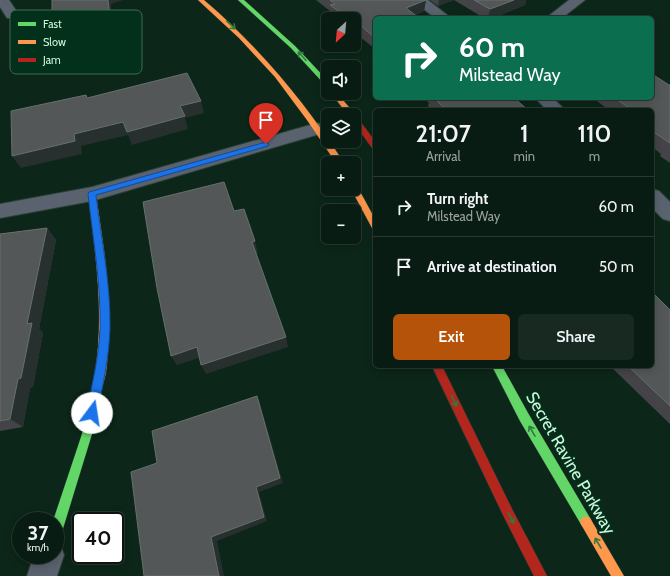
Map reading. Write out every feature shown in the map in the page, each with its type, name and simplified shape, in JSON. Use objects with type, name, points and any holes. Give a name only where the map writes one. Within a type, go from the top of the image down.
[{"type":"main road","points":[[201,0],[237,30],[321,125]]},
{"type":"main road","points":[[241,0],[293,47],[321,77]]},
{"type":"main road","points":[[340,100],[346,108]]},
{"type":"main road","points":[[361,127],[373,143]]},
{"type":"main road","points":[[62,512],[96,398],[103,360],[105,328],[104,298],[92,194]]},
{"type":"main road","points":[[358,196],[373,222]]},
{"type":"main road","points":[[438,368],[508,513],[541,576]]},
{"type":"main road","name":"Secret Ravine Parkway","points":[[498,368],[524,417],[618,576]]},
{"type":"street","points":[[2,0],[10,12]]},
{"type":"street","points":[[419,0],[441,16]]},
{"type":"street","points":[[556,16],[578,0]]},
{"type":"street","points":[[544,100],[554,108]]},
{"type":"street","points":[[0,211],[92,194],[321,128]]},
{"type":"street","points":[[654,198],[670,214]]},
{"type":"street","points":[[42,576],[46,564]]},
{"type":"building","points":[[52,0],[108,0],[109,10],[52,10]]},
{"type":"building","points":[[330,0],[426,0],[406,8],[416,16],[373,16],[373,36],[361,26],[361,12],[340,12],[330,5],[335,4]]},
{"type":"building","points":[[474,0],[514,0],[490,9]]},
{"type":"building","points":[[187,73],[201,101],[180,106],[185,116],[127,132],[123,122],[74,134],[75,141],[12,156],[11,111],[86,95],[87,98]]},
{"type":"building","points":[[654,75],[670,85],[670,143],[654,132],[654,108],[629,108],[618,100],[654,100]]},
{"type":"building","points":[[436,100],[516,100],[526,108],[444,108]]},
{"type":"building","points":[[224,182],[234,211],[244,209],[255,241],[252,242],[286,337],[201,365],[197,347],[171,356],[157,288],[143,202]]},
{"type":"building","points":[[47,228],[27,324],[32,323],[21,378],[18,379],[10,419],[0,421],[0,234]]},
{"type":"building","points":[[654,294],[670,310],[670,406],[630,368],[654,368]]},
{"type":"building","points":[[257,396],[280,478],[256,487],[264,517],[211,537],[219,576],[144,576],[131,472],[157,463],[152,431]]},
{"type":"traffic: fast","points":[[241,0],[293,47],[321,77]]},
{"type":"traffic: fast","points":[[498,368],[524,417],[586,522]]},
{"type":"traffic: fast","points":[[62,512],[87,434],[99,380]]},
{"type":"traffic: slow","points":[[201,0],[241,36],[277,76],[335,156]]},
{"type":"traffic: slow","points":[[340,100],[346,108]]},
{"type":"traffic: slow","points":[[92,194],[105,298],[104,338],[99,380]]},
{"type":"traffic: slow","points":[[358,196],[373,222]]},
{"type":"traffic: slow","points":[[586,522],[618,576]]},
{"type":"traffic: jam","points":[[361,127],[373,143]]},
{"type":"traffic: jam","points":[[438,368],[508,513],[541,576]]},
{"type":"route","points":[[92,413],[103,360],[105,328],[104,298],[92,194],[266,144]]}]
